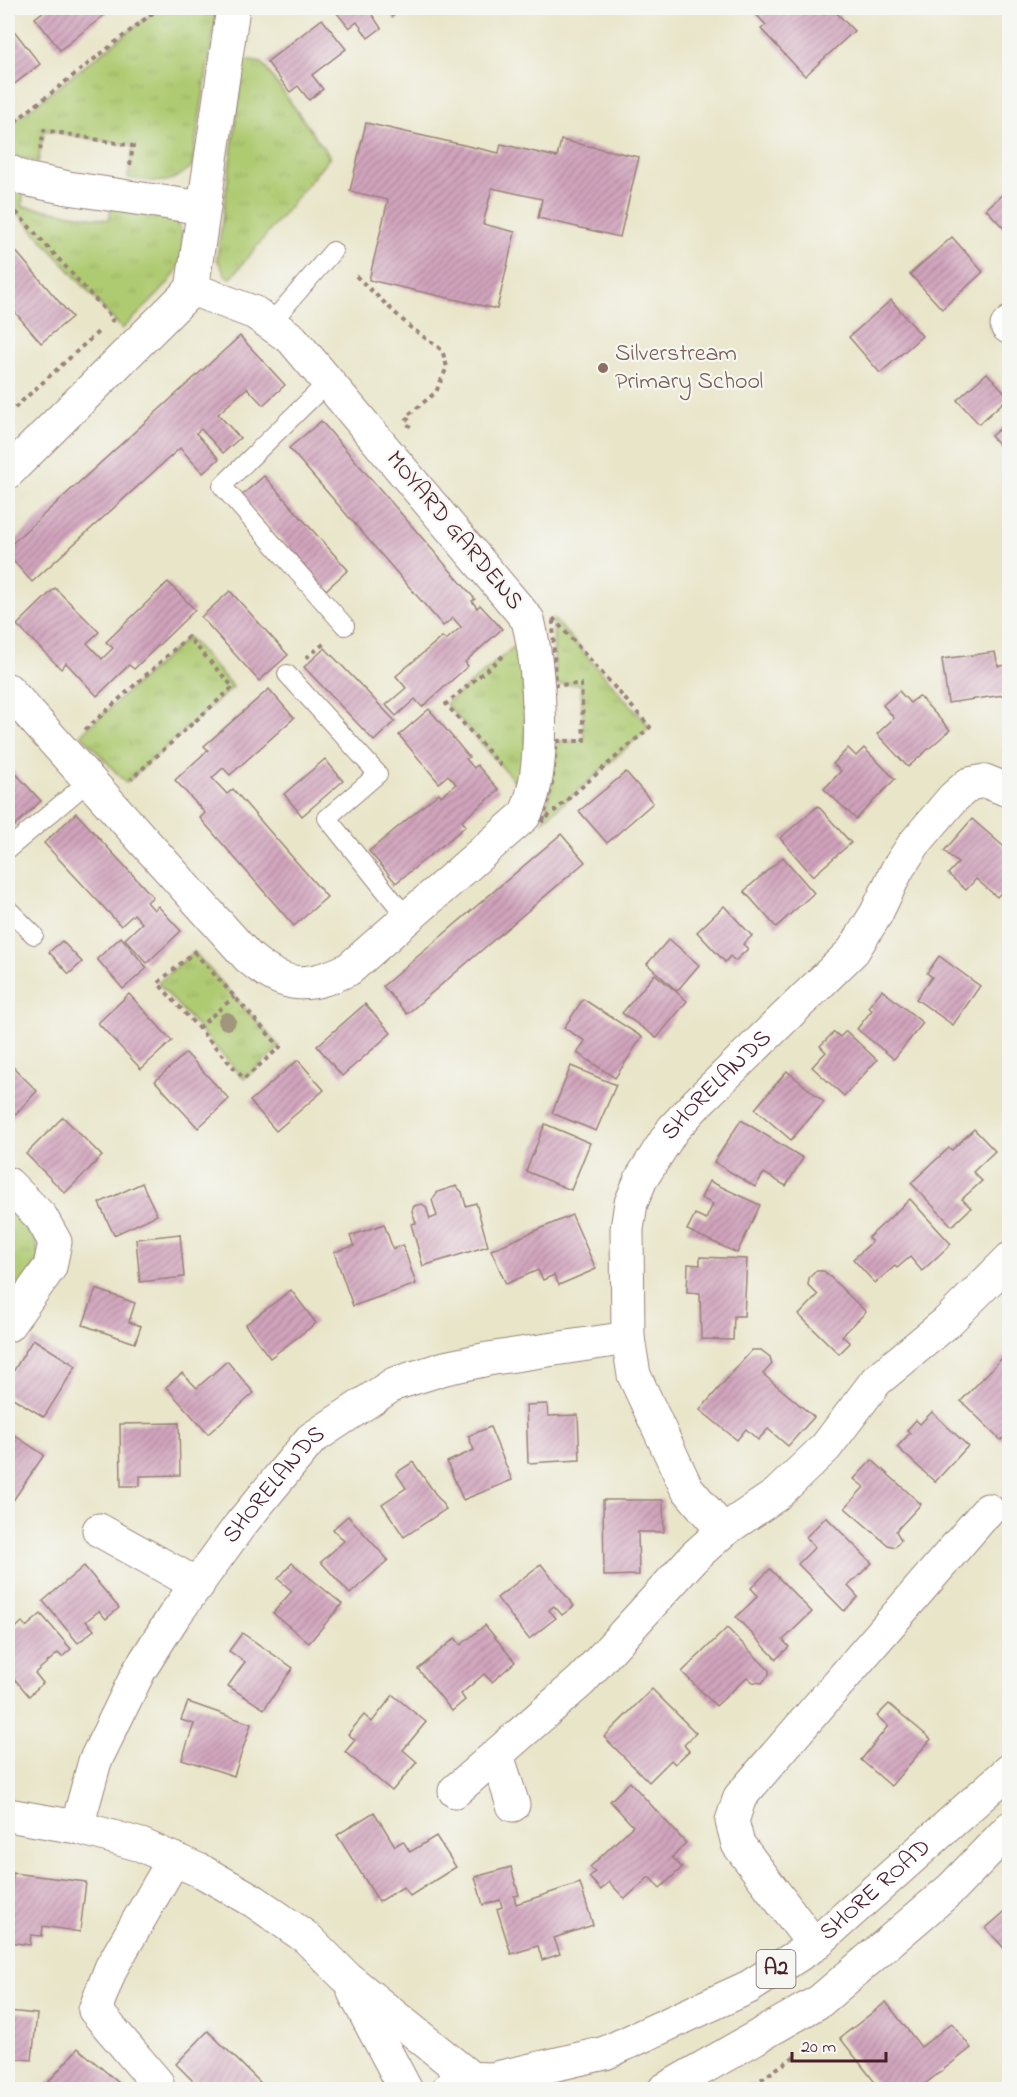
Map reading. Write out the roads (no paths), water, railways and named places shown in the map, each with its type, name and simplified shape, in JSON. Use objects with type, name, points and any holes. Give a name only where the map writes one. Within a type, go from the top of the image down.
[{"type":"main road","points":[[8,472],[192,289],[233,8]]},
{"type":"main road","points":[[8,171],[25,179],[68,188],[203,208]]},
{"type":"main road","name":"MOYARD GARDENS","points":[[192,289],[245,309],[292,339],[528,620],[538,667],[538,762],[533,801],[524,816],[407,918]]},
{"type":"main road","points":[[1010,323],[1007,326],[1010,328]]},
{"type":"main road","points":[[8,690],[223,929],[267,973],[296,983],[321,982],[349,969],[407,918]]},
{"type":"main road","name":"SHORELANDS","points":[[723,1532],[686,1488],[634,1375],[628,1338],[627,1229],[631,1203],[644,1173],[673,1128],[698,1101],[854,951],[876,914],[897,870],[939,813],[969,784],[985,781],[1010,790]]},
{"type":"main road","points":[[8,1184],[41,1217],[55,1242],[50,1267],[8,1325]]},
{"type":"main road","points":[[455,1791],[581,1681],[688,1563],[723,1532],[776,1496],[826,1447],[876,1381],[939,1330],[1010,1259]]},
{"type":"main road","name":"SHORELANDS","points":[[77,1827],[95,1761],[131,1687],[174,1616],[198,1586],[240,1525],[311,1439],[394,1384],[445,1368],[488,1359],[628,1338]]},
{"type":"main road","points":[[814,1946],[738,1844],[732,1821],[740,1797],[988,1510]]},
{"type":"main road","points":[[99,1530],[198,1586]]},
{"type":"main road","points":[[497,1755],[513,1805]]},
{"type":"main road","name":"SHORE ROAD","points":[[481,2084],[605,2054],[749,1987],[814,1946],[1010,1770]]},
{"type":"main road","points":[[8,1815],[77,1827],[130,1842],[174,1859],[254,1901],[308,1938],[346,1977],[481,2084]]},
{"type":"main road","name":"SHORE ROAD","points":[[664,2090],[820,2001],[952,1888],[1010,1828]]},
{"type":"main road","points":[[156,2090],[157,2083],[151,2074],[95,2010],[111,1968],[174,1859]]},
{"type":"main road","points":[[346,1977],[406,2090]]},
{"type":"lane","points":[[270,324],[333,251]]},
{"type":"lane","points":[[329,381],[222,486],[345,626]]},
{"type":"lane","points":[[287,674],[378,774],[327,818],[407,918]]},
{"type":"lane","points":[[8,849],[98,791]]},
{"type":"lane","points":[[8,909],[34,935]]},
{"type":"place","name":"Silverstream Primary School","points":[[603,368]]}]
